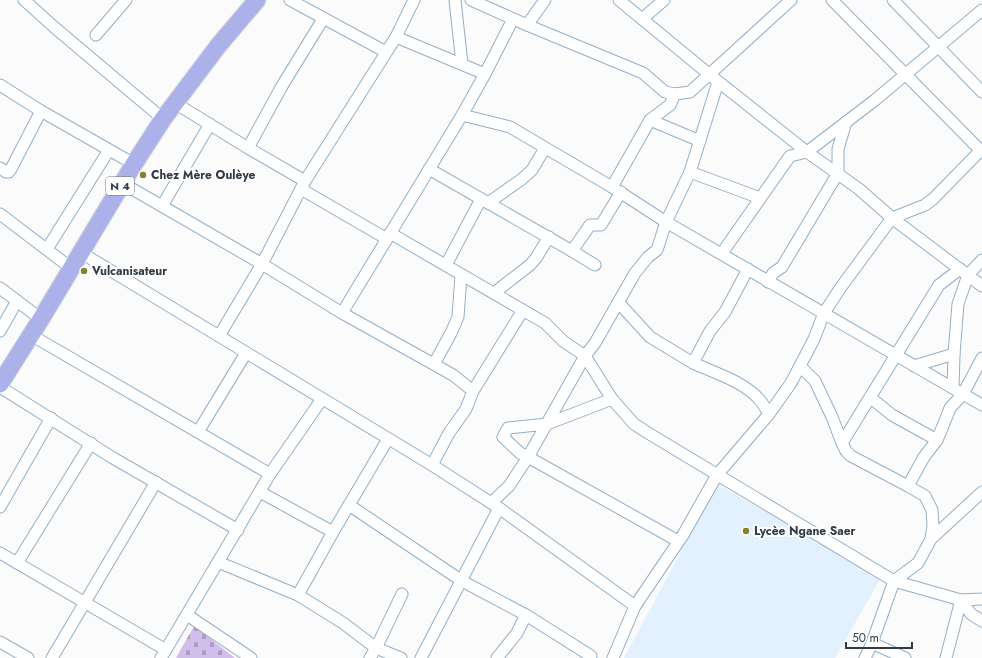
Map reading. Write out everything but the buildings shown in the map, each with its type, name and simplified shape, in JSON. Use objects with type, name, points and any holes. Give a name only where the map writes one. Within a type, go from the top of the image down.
[{"type":"main road","name":"N 4","points":[[0,385],[122,183],[163,119],[218,46],[257,0]]},
{"type":"street","points":[[24,0],[54,28],[163,119]]},
{"type":"street","points":[[96,35],[126,0]]},
{"type":"street","points":[[290,0],[386,52]]},
{"type":"street","points":[[219,336],[262,264],[303,185],[396,37],[414,0]]},
{"type":"street","points":[[455,0],[462,64]]},
{"type":"street","points":[[471,0],[526,25],[643,73],[665,92],[675,94],[690,92],[714,79],[791,0]]},
{"type":"street","points":[[526,25],[545,0]]},
{"type":"street","points":[[619,0],[714,79],[807,152],[838,173],[892,218],[982,286]]},
{"type":"street","points":[[642,19],[664,0]]},
{"type":"street","points":[[613,658],[635,606],[653,582],[683,535],[717,475],[769,414],[791,383],[814,339],[824,313],[841,287],[892,218],[925,205],[933,199],[981,151],[832,0]]},
{"type":"street","points":[[893,0],[982,92]]},
{"type":"street","points":[[722,253],[790,156],[807,152],[876,100],[982,10]]},
{"type":"street","points":[[248,148],[282,86],[323,19]]},
{"type":"street","points":[[342,313],[462,115],[513,19]]},
{"type":"street","points":[[396,37],[485,74]]},
{"type":"street","points":[[421,658],[462,581],[495,506],[528,457],[585,356],[596,343],[635,273],[648,257],[657,250],[666,222],[690,172],[700,141],[714,79]]},
{"type":"street","points":[[0,85],[41,111],[134,164]]},
{"type":"street","points":[[572,251],[590,225],[601,225],[616,190],[650,120],[670,105],[675,94]]},
{"type":"street","points":[[175,103],[248,148],[303,185],[388,236],[446,264],[461,275],[545,323],[563,341],[585,356],[612,399],[634,424],[894,581],[961,600],[982,599]]},
{"type":"street","points":[[0,168],[6,172],[9,172],[41,111]]},
{"type":"street","points":[[462,115],[510,127],[616,190],[666,222],[722,253],[768,282],[982,405]]},
{"type":"street","points":[[650,120],[700,141]]},
{"type":"street","points":[[768,282],[773,273],[782,268],[838,173],[838,149],[846,122]]},
{"type":"street","points":[[162,206],[210,124]]},
{"type":"street","points":[[446,264],[484,201],[522,179],[532,170],[545,148]]},
{"type":"street","points":[[47,249],[109,150]]},
{"type":"street","points":[[429,168],[595,265]]},
{"type":"street","points":[[690,172],[760,198]]},
{"type":"street","points":[[122,183],[262,264],[342,313],[453,375],[473,391]]},
{"type":"street","points":[[0,214],[72,268]]},
{"type":"street","points":[[494,293],[530,265],[549,237]]},
{"type":"street","points":[[80,252],[432,465],[495,506],[635,606]]},
{"type":"street","points":[[842,443],[939,285],[964,272],[982,260]]},
{"type":"street","points":[[693,363],[710,331],[725,312],[748,269]]},
{"type":"street","points":[[953,388],[958,304],[964,272]]},
{"type":"street","points":[[434,364],[452,333],[458,317],[461,275]]},
{"type":"street","points":[[0,288],[41,319]]},
{"type":"street","points":[[0,331],[17,301]]},
{"type":"street","points":[[618,302],[650,337],[693,363],[747,389],[759,399],[769,414]]},
{"type":"street","points":[[432,465],[449,433],[466,409],[473,391],[523,310]]},
{"type":"street","points":[[31,335],[270,474]]},
{"type":"street","points":[[198,432],[246,353]]},
{"type":"street","points":[[914,366],[954,354]]},
{"type":"street","points":[[908,486],[924,457],[937,440],[950,408],[963,394],[982,358]]},
{"type":"street","points":[[800,366],[815,381],[846,451],[851,456],[924,496],[932,510],[933,526],[931,539]]},
{"type":"street","points":[[0,385],[113,458],[238,530]]},
{"type":"street","points":[[870,398],[892,415],[937,440]]},
{"type":"street","points":[[0,553],[85,602],[164,654],[270,474],[322,399]]},
{"type":"street","points":[[612,399],[547,424],[508,428],[503,437],[520,453],[678,541]]},
{"type":"street","points":[[0,507],[51,418]]},
{"type":"street","points":[[298,595],[388,439]]},
{"type":"street","points":[[17,563],[91,443]]},
{"type":"street","points":[[52,658],[156,482]]},
{"type":"street","points":[[260,492],[333,532]]},
{"type":"street","points":[[865,658],[872,643],[894,581],[918,563],[931,539],[982,492]]},
{"type":"street","points":[[349,505],[462,581],[526,615],[592,657]]},
{"type":"street","points":[[218,562],[298,595],[343,623],[373,653],[401,658]]},
{"type":"street","points":[[373,653],[402,594]]},
{"type":"street","points":[[961,600],[971,614],[982,622]]},
{"type":"street","points":[[946,658],[961,600]]},
{"type":"street","points":[[187,615],[251,658]]},
{"type":"street","points":[[497,658],[517,633],[526,615]]},
{"type":"street","points":[[0,642],[28,658]]},
{"type":"street","points":[[872,643],[905,658]]},
{"type":"shaded area","name":"Lycèe Ngane Saer","points":[[717,484],[881,578],[835,658],[624,658]]},
{"type":"green space","points":[[194,626],[235,658],[176,658]]},
{"type":"place","name":"Chez Mère Oulèye","points":[[143,175]]},
{"type":"place","name":"Vulcanisateur","points":[[84,271]]},
{"type":"place","name":"Lycèe Ngane Saer","points":[[746,531]]}]
